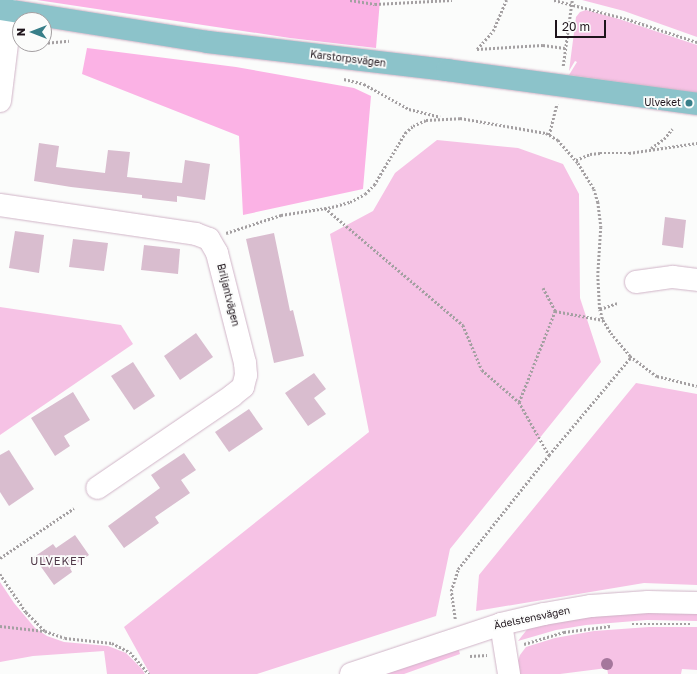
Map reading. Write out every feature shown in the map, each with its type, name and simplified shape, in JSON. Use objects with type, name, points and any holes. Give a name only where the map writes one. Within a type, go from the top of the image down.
[{"type":"main road","name":"Karstorpsvägen","points":[[6,10],[208,42],[447,70],[697,104]]},
{"type":"street","points":[[0,101],[6,10]]},
{"type":"street","name":"Briljantvägen","points":[[0,205],[196,234],[208,239],[217,253],[245,362],[246,375],[243,386],[232,396],[97,488]]},
{"type":"street","points":[[636,282],[673,277],[697,280]]},
{"type":"street","name":"Ädelstensvägen","points":[[351,674],[501,624],[544,614],[591,606],[648,602],[697,603]]},
{"type":"street","points":[[501,624],[507,664]]},
{"type":"path","points":[[350,0],[375,4],[452,0]]},
{"type":"path","points":[[506,0],[493,31],[477,49],[543,45],[565,48]]},
{"type":"path","points":[[554,0],[628,19],[697,42]]},
{"type":"path","points":[[562,72],[572,0]]},
{"type":"path","points":[[52,42],[73,40]]},
{"type":"path","points":[[341,78],[364,84],[409,110],[443,118]]},
{"type":"path","points":[[549,135],[558,100]]},
{"type":"path","points":[[222,234],[281,215],[325,208],[350,202],[365,194],[374,185],[405,133],[413,126],[426,120],[460,118],[536,130],[558,140],[576,160],[587,176],[598,202],[601,227],[598,275],[600,309],[603,320],[620,346],[631,357],[657,376],[697,386]]},
{"type":"path","points":[[648,150],[664,140],[672,129]]},
{"type":"path","points":[[576,160],[590,154],[600,152],[629,153],[697,144]]},
{"type":"path","points":[[325,208],[463,324],[482,370],[519,402],[549,455]]},
{"type":"path","points":[[519,402],[555,311],[543,288]]},
{"type":"path","points":[[600,309],[617,303]]},
{"type":"path","points":[[555,311],[603,320]]},
{"type":"path","points":[[455,622],[451,591],[458,569],[549,455],[631,357]]},
{"type":"path","points":[[0,558],[74,508]]},
{"type":"path","points":[[0,574],[26,612],[45,632]]},
{"type":"path","points":[[628,624],[697,624]]},
{"type":"path","points":[[464,656],[507,664],[522,645],[564,632],[613,625]]},
{"type":"path","points":[[0,626],[45,632],[65,638],[112,643],[130,652],[149,674]]},
{"type":"shaded area","points":[[37,0],[380,0],[376,48],[290,38]]},
{"type":"shaded area","points":[[582,0],[697,0],[697,37],[624,11]]},
{"type":"shaded area","points":[[586,10],[619,19],[697,45],[697,93],[569,75],[577,62],[575,61],[569,71],[576,17],[580,12]]},
{"type":"shaded area","points":[[87,48],[236,67],[354,88],[371,96],[363,189],[243,215],[239,136],[82,74]]},
{"type":"shaded area","points":[[437,140],[518,148],[563,164],[579,194],[580,298],[601,362],[450,549],[436,616],[257,674],[150,674],[124,627],[369,432],[330,234],[373,211],[395,173]]},
{"type":"shaded area","points":[[0,307],[121,325],[133,344],[0,435]]},
{"type":"shaded area","points":[[636,383],[697,394],[697,585],[644,583],[476,611],[479,575]]},
{"type":"shaded area","points":[[0,582],[14,603],[35,628],[47,636],[64,642],[108,646],[126,653],[145,674],[107,674],[104,651],[33,656],[0,662]]},
{"type":"shaded area","points":[[697,612],[697,621],[647,620],[586,625],[556,630],[518,641],[529,627],[546,623],[620,613]]},
{"type":"shaded area","points":[[649,627],[697,627],[697,670],[682,669],[681,674],[608,674],[607,668],[560,674],[520,674],[518,661],[520,655],[526,647],[555,638],[594,631]]},
{"type":"shaded area","points":[[458,647],[460,654],[404,674],[378,674]]},
{"type":"building","points":[[39,143],[59,146],[56,167],[105,173],[108,150],[130,152],[127,177],[182,183],[185,160],[210,164],[205,200],[177,196],[177,202],[142,198],[142,195],[34,181]]},
{"type":"building","points":[[665,217],[686,220],[683,248],[662,245]]},
{"type":"building","points":[[15,231],[44,235],[39,273],[9,268]]},
{"type":"building","points":[[274,233],[290,311],[293,310],[304,356],[274,363],[246,239]]},
{"type":"building","points":[[73,239],[108,243],[104,271],[69,267]]},
{"type":"building","points":[[144,245],[180,249],[178,274],[141,270]]},
{"type":"building","points":[[196,333],[213,357],[180,380],[164,356]]},
{"type":"building","points":[[133,362],[155,396],[134,410],[111,376]]},
{"type":"building","points":[[314,373],[326,389],[314,398],[326,414],[308,426],[285,393]]},
{"type":"building","points":[[73,392],[90,420],[64,436],[70,446],[55,456],[31,418]]},
{"type":"building","points":[[249,409],[263,429],[229,452],[215,432]]},
{"type":"building","points":[[9,450],[34,489],[9,506],[0,492],[0,455]]},
{"type":"building","points":[[184,453],[196,470],[181,480],[190,493],[155,517],[159,523],[124,548],[108,526],[160,488],[151,475]]},
{"type":"building","points":[[75,535],[89,555],[70,568],[72,572],[54,585],[34,557],[53,544],[56,548]]},
{"type":"place","name":"Ulveket","points":[[689,103]]},
{"type":"district","name":"ULVEKET","points":[[58,561]]}]
